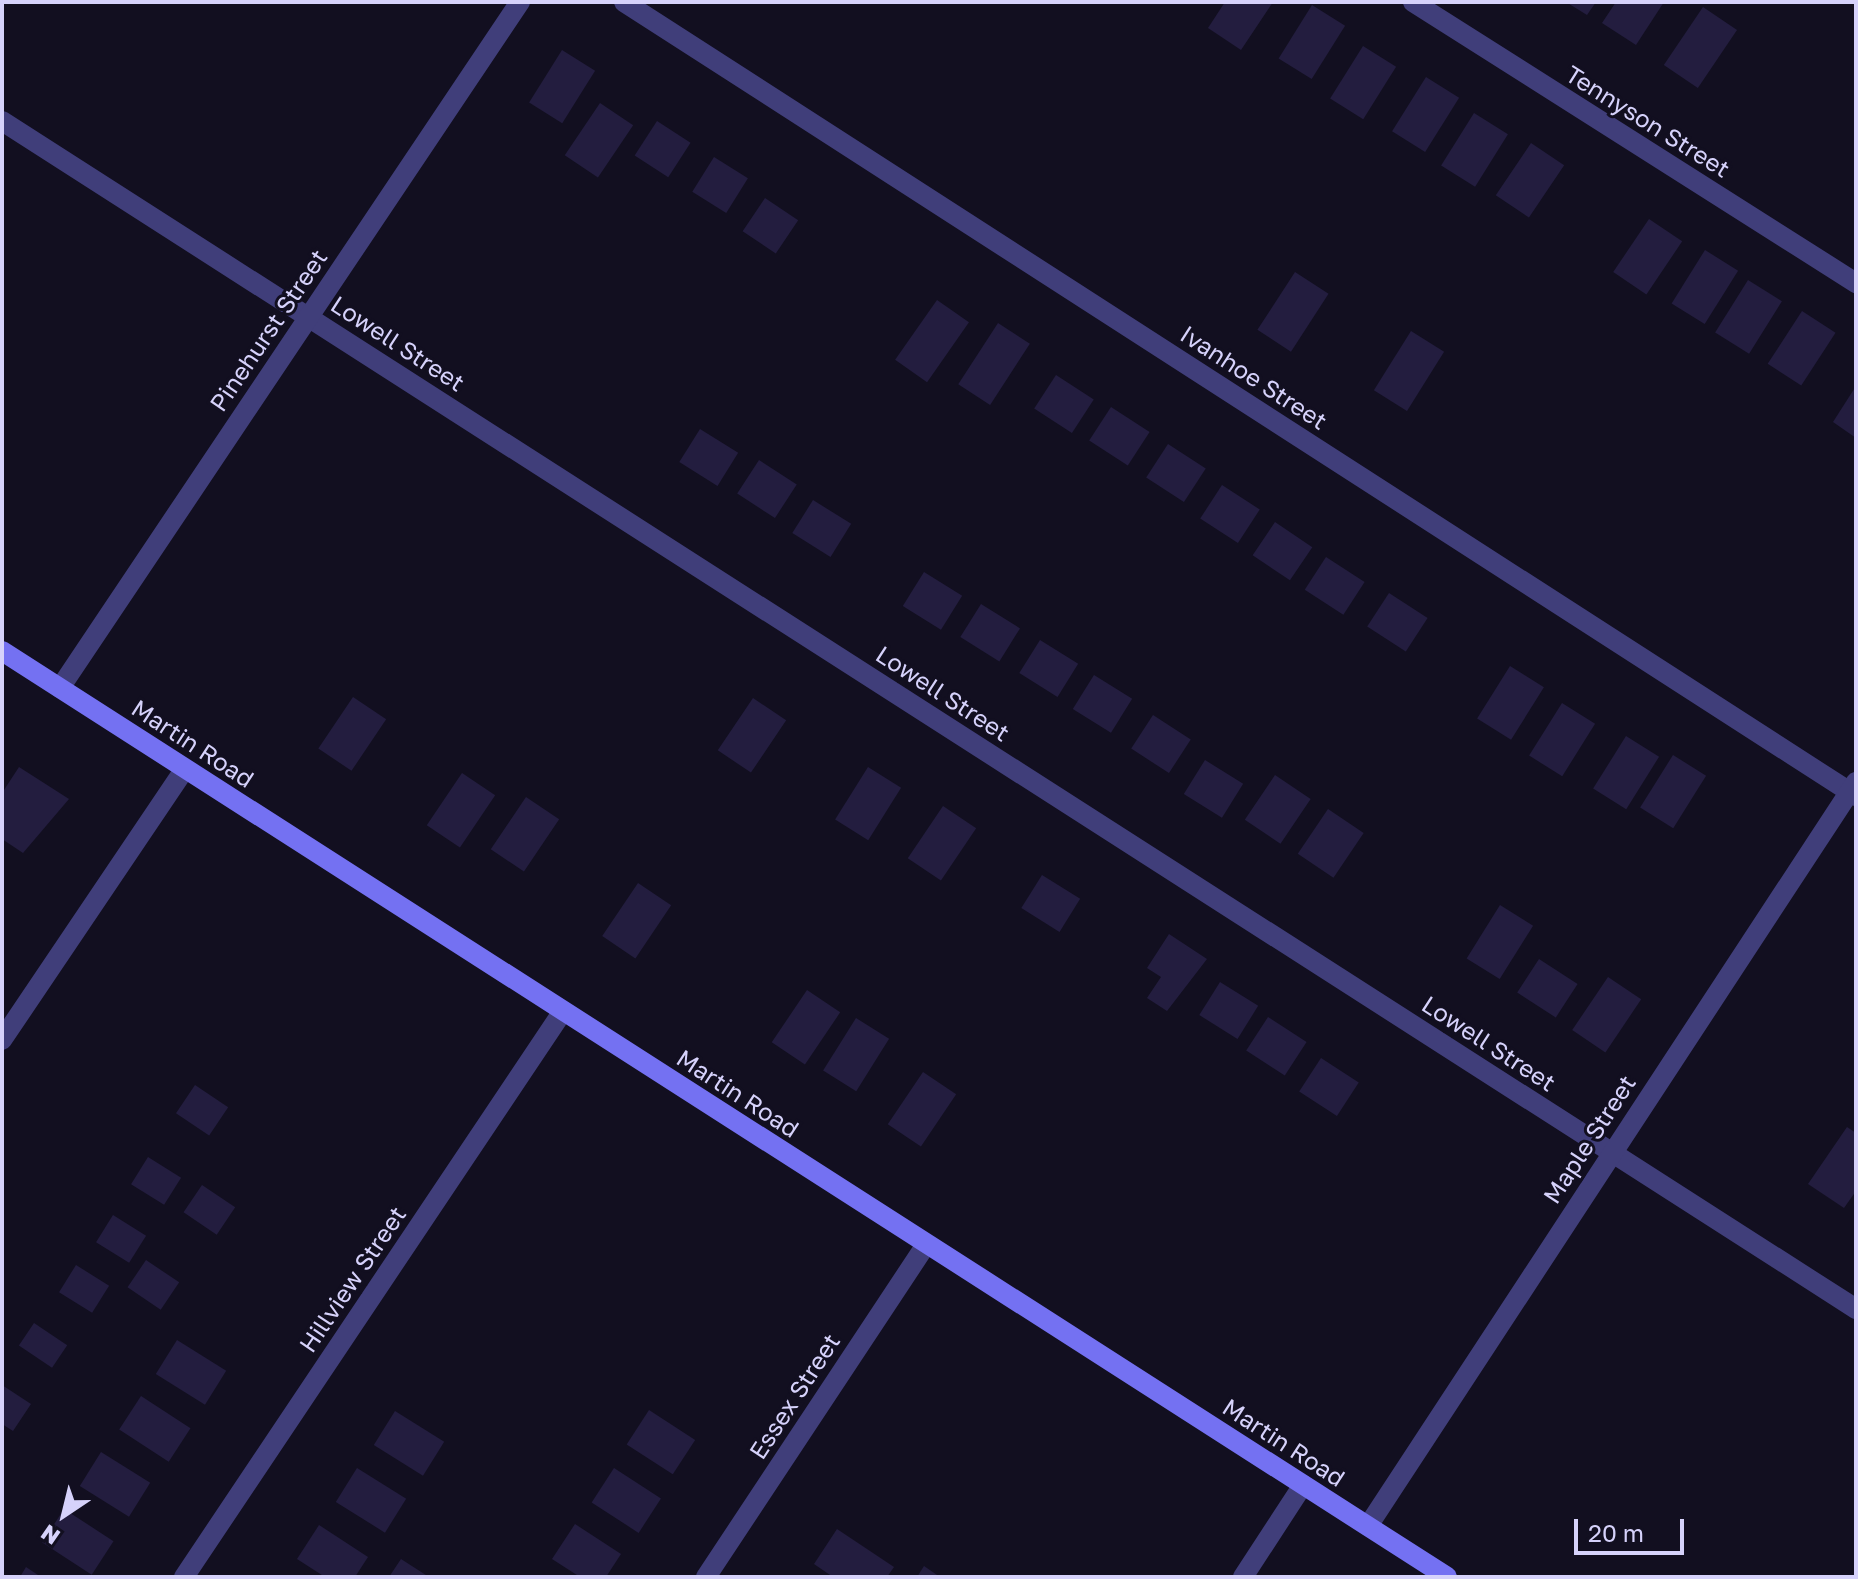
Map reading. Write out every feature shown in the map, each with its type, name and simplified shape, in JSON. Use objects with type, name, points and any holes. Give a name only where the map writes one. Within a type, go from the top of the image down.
[{"type":"street","name":"Pinehurst Street","points":[[60,688],[520,2]]},
{"type":"street","name":"Ivanhoe Street","points":[[624,2],[1854,790]]},
{"type":"street","name":"Tennyson Street","points":[[1413,2],[1856,283]]},
{"type":"street","name":"Lowell Street","points":[[2,121],[1856,1309]]},
{"type":"street","name":"Martin Road","points":[[2,651],[1447,1577]]},
{"type":"street","points":[[2,1040],[185,769]]},
{"type":"street","name":"Maple Street","points":[[1368,1526],[1611,1152],[1854,790]]},
{"type":"street","name":"Hillview Street","points":[[184,1577],[563,1011]]},
{"type":"street","name":"Essex Street","points":[[706,1577],[926,1244]]},
{"type":"street","points":[[1243,1577],[1303,1485]]},
{"type":"building","points":[[1225,2],[1273,2],[1241,50],[1208,28]]},
{"type":"building","points":[[1566,2],[1596,2],[1587,15]]},
{"type":"building","points":[[1616,2],[1664,2],[1636,45],[1602,23]]},
{"type":"building","points":[[1312,5],[1345,26],[1312,79],[1279,58]]},
{"type":"building","points":[[1703,7],[1737,30],[1698,88],[1664,65]]},
{"type":"building","points":[[1363,46],[1396,67],[1363,119],[1330,99]]},
{"type":"building","points":[[562,50],[595,71],[562,123],[529,103]]},
{"type":"building","points":[[1426,77],[1459,98],[1425,152],[1392,131]]},
{"type":"building","points":[[600,103],[633,125],[598,178],[565,155]]},
{"type":"building","points":[[1474,113],[1508,134],[1475,187],[1441,166]]},
{"type":"building","points":[[657,121],[691,143],[668,177],[635,155]]},
{"type":"building","points":[[1531,143],[1564,165],[1529,218],[1496,195]]},
{"type":"building","points":[[714,157],[748,178],[726,213],[692,192]]},
{"type":"building","points":[[765,198],[798,220],[776,254],[743,231]]},
{"type":"building","points":[[1649,219],[1682,241],[1646,294],[1613,272]]},
{"type":"building","points":[[1705,250],[1738,271],[1705,324],[1672,303]]},
{"type":"building","points":[[1295,272],[1329,294],[1291,352],[1257,330]]},
{"type":"building","points":[[1748,280],[1782,301],[1749,354],[1715,333]]},
{"type":"building","points":[[937,300],[969,322],[927,382],[895,360]]},
{"type":"building","points":[[1802,311],[1836,333],[1801,386],[1768,364]]},
{"type":"building","points":[[998,323],[1030,344],[990,405],[958,384]]},
{"type":"building","points":[[1411,331],[1444,352],[1407,411],[1374,390]]},
{"type":"building","points":[[1056,375],[1094,400],[1072,433],[1034,409]]},
{"type":"building","points":[[1856,386],[1856,438],[1833,422]]},
{"type":"building","points":[[1111,407],[1150,432],[1128,466],[1089,441]]},
{"type":"building","points":[[700,429],[738,453],[717,486],[679,462]]},
{"type":"building","points":[[1168,444],[1206,469],[1184,502],[1146,478]]},
{"type":"building","points":[[759,460],[797,485],[775,518],[737,494]]},
{"type":"building","points":[[1222,485],[1260,510],[1238,543],[1200,519]]},
{"type":"building","points":[[813,500],[851,524],[830,557],[792,533]]},
{"type":"building","points":[[1275,522],[1312,547],[1290,580],[1253,555]]},
{"type":"building","points":[[1326,557],[1365,582],[1343,615],[1305,590]]},
{"type":"building","points":[[924,572],[962,596],[941,630],[903,606]]},
{"type":"building","points":[[1389,593],[1428,618],[1406,652],[1367,627]]},
{"type":"building","points":[[981,604],[1020,628],[999,661],[960,637]]},
{"type":"building","points":[[1040,640],[1078,664],[1057,697],[1019,673]]},
{"type":"building","points":[[1510,666],[1544,687],[1511,740],[1477,719]]},
{"type":"building","points":[[1094,675],[1132,699],[1111,733],[1073,709]]},
{"type":"building","points":[[353,697],[386,719],[351,771],[318,748]]},
{"type":"building","points":[[753,698],[786,720],[751,773],[718,750]]},
{"type":"building","points":[[1562,703],[1595,724],[1562,776],[1529,756]]},
{"type":"building","points":[[1153,715],[1191,740],[1169,773],[1131,749]]},
{"type":"building","points":[[1626,736],[1659,757],[1626,809],[1593,789]]},
{"type":"building","points":[[1673,755],[1706,776],[1673,828],[1640,808]]},
{"type":"building","points":[[1205,760],[1243,784],[1222,818],[1184,794]]},
{"type":"building","points":[[19,767],[69,799],[23,853],[2,839],[2,793]]},
{"type":"building","points":[[868,767],[901,788],[868,840],[835,820]]},
{"type":"building","points":[[462,773],[495,795],[460,848],[427,825]]},
{"type":"building","points":[[1275,775],[1311,799],[1280,844],[1245,820]]},
{"type":"building","points":[[526,797],[559,819],[524,872],[491,849]]},
{"type":"building","points":[[943,806],[976,828],[941,881],[908,858]]},
{"type":"building","points":[[1328,809],[1364,833],[1333,878],[1298,854]]},
{"type":"building","points":[[1042,875],[1080,899],[1059,932],[1021,908]]},
{"type":"building","points":[[638,883],[671,905],[635,958],[602,936]]},
{"type":"building","points":[[1500,905],[1533,926],[1500,979],[1467,958]]},
{"type":"building","points":[[1169,934],[1207,959],[1167,1011],[1147,998],[1161,977],[1147,968]]},
{"type":"building","points":[[1539,959],[1578,984],[1556,1018],[1517,993]]},
{"type":"building","points":[[1608,977],[1641,999],[1605,1052],[1572,1030]]},
{"type":"building","points":[[1220,982],[1258,1006],[1237,1039],[1199,1015]]},
{"type":"building","points":[[807,990],[840,1012],[805,1065],[772,1042]]},
{"type":"building","points":[[1268,1017],[1307,1042],[1285,1076],[1246,1051]]},
{"type":"building","points":[[856,1018],[889,1039],[856,1091],[823,1071]]},
{"type":"building","points":[[1321,1058],[1359,1083],[1337,1116],[1299,1092]]},
{"type":"building","points":[[923,1072],[956,1094],[921,1147],[888,1124]]},
{"type":"building","points":[[195,1085],[228,1107],[209,1136],[176,1113]]},
{"type":"building","points":[[1847,1127],[1856,1133],[1856,1191],[1844,1208],[1808,1184]]},
{"type":"building","points":[[148,1157],[181,1178],[164,1205],[131,1184]]},
{"type":"building","points":[[202,1185],[235,1207],[217,1235],[184,1212]]},
{"type":"building","points":[[113,1215],[146,1236],[129,1263],[96,1242]]},
{"type":"building","points":[[146,1260],[179,1282],[161,1310],[128,1287]]},
{"type":"building","points":[[76,1265],[109,1286],[92,1313],[59,1292]]},
{"type":"building","points":[[34,1323],[67,1345],[52,1368],[19,1345]]},
{"type":"building","points":[[177,1340],[226,1371],[205,1405],[156,1374]]},
{"type":"building","points":[[2,1385],[31,1404],[13,1431],[2,1424]]},
{"type":"building","points":[[141,1396],[190,1428],[169,1462],[119,1430]]},
{"type":"building","points":[[649,1410],[695,1440],[673,1474],[627,1444]]},
{"type":"building","points":[[395,1411],[444,1442],[423,1476],[374,1445]]},
{"type":"building","points":[[101,1452],[150,1483],[129,1517],[80,1486]]},
{"type":"building","points":[[357,1468],[406,1499],[385,1533],[336,1502]]},
{"type":"building","points":[[614,1468],[661,1498],[639,1533],[592,1502]]},
{"type":"building","points":[[64,1509],[113,1541],[92,1575],[42,1543]]},
{"type":"building","points":[[575,1524],[621,1554],[606,1577],[580,1577],[552,1559]]},
{"type":"building","points":[[319,1525],[368,1557],[355,1577],[325,1577],[297,1559]]},
{"type":"building","points":[[837,1529],[894,1567],[887,1577],[833,1577],[814,1564]]},
{"type":"building","points":[[401,1559],[429,1577],[389,1577]]},
{"type":"building","points":[[924,1566],[940,1577],[917,1577]]},
{"type":"building","points":[[26,1567],[41,1577],[20,1577]]}]
